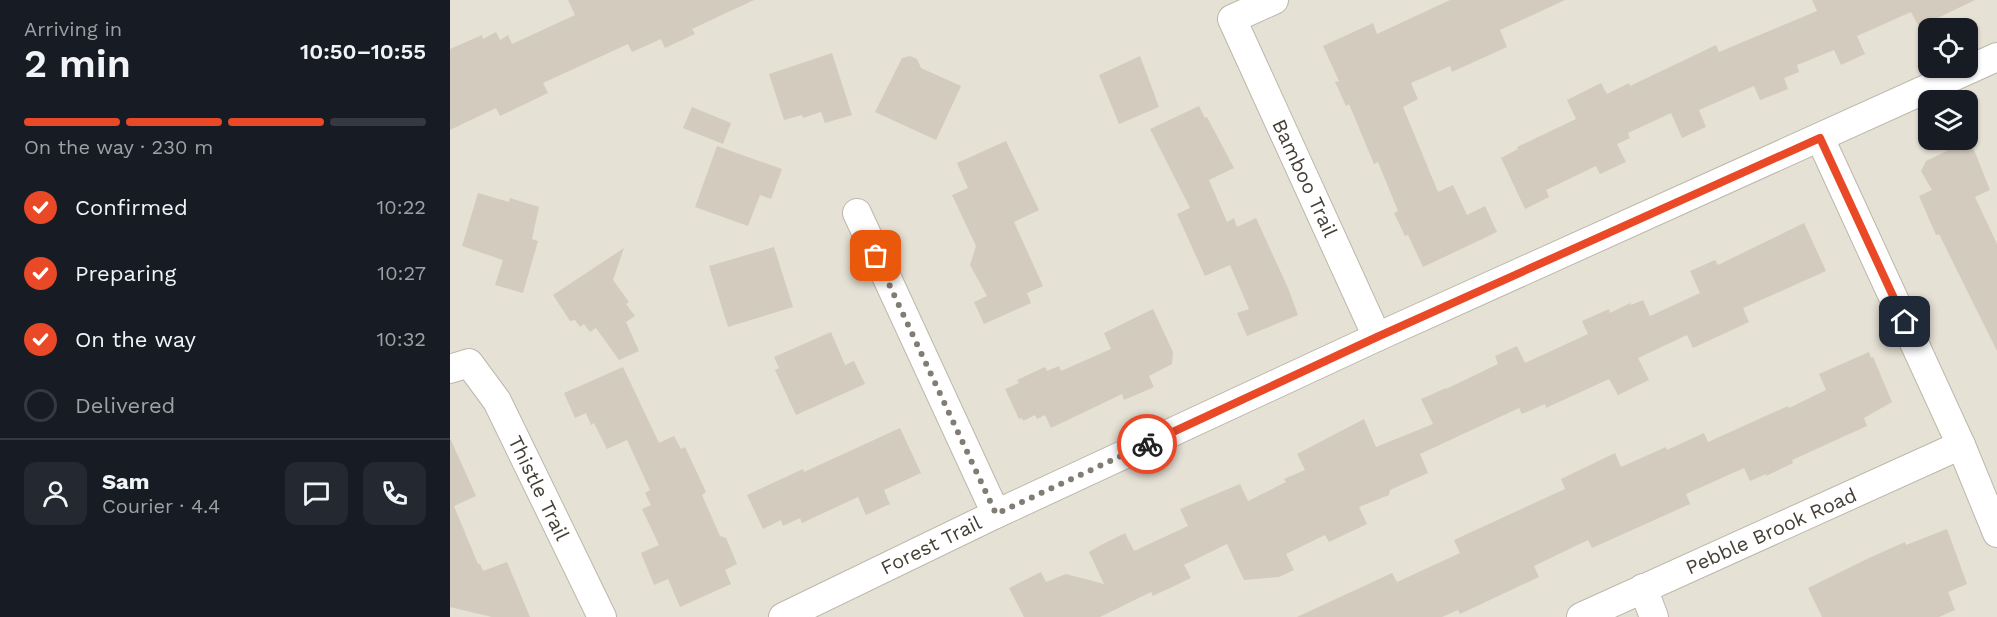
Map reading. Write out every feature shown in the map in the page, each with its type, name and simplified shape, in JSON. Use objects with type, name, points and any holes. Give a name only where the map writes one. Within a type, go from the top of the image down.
[{"type":"street","name":"Bamboo Trail","points":[[1274,0],[1232,19],[1377,337]]},
{"type":"street","name":"Forest Trail","points":[[783,617],[996,514],[1377,337],[1997,57]]},
{"type":"street","points":[[1820,138],[1961,445],[1997,533]]},
{"type":"street","points":[[856,213],[996,514]]},
{"type":"street","name":"Thistle Trail","points":[[460,366],[497,401],[602,617]]},
{"type":"street","name":"Pebble Brook Road","points":[[1581,617],[1961,445]]},
{"type":"street","points":[[1643,588],[1654,617]]},
{"type":"shaded area","points":[[450,0],[1997,0],[1997,617],[450,617]]},
{"type":"building","points":[[568,0],[754,0],[692,29],[695,34],[665,48],[661,39],[632,52],[628,44],[543,83],[548,93],[500,116],[496,108],[450,130],[450,49],[482,35],[483,39],[496,32],[500,40],[508,35],[512,44],[575,15]]},
{"type":"building","points":[[1450,0],[1565,0],[1500,30],[1507,47],[1452,72],[1450,66],[1411,83],[1418,99],[1403,107],[1438,192],[1453,185],[1467,215],[1485,206],[1497,232],[1423,267],[1408,235],[1405,236],[1394,213],[1398,211],[1378,162],[1374,164],[1349,104],[1346,106],[1335,82],[1339,81],[1323,46],[1373,23],[1377,34]]},
{"type":"building","points":[[1812,0],[1975,0],[1938,18],[1918,18],[1918,25],[1911,12],[1857,36],[1865,54],[1841,65],[1834,50],[1797,65],[1799,72],[1784,78],[1788,89],[1760,100],[1754,86],[1699,110],[1706,127],[1682,138],[1671,113],[1628,133],[1630,138],[1617,144],[1626,162],[1600,174],[1596,166],[1546,190],[1549,197],[1525,209],[1501,158],[1518,149],[1517,147],[1576,119],[1567,100],[1601,83],[1607,94],[1629,83],[1630,86],[1716,45],[1719,52],[1817,11]]},
{"type":"building","points":[[832,53],[852,115],[825,123],[821,112],[803,118],[802,115],[784,120],[769,74]]},
{"type":"building","points":[[910,56],[917,59],[921,68],[961,86],[936,140],[875,112],[902,58]]},
{"type":"building","points":[[1140,56],[1159,107],[1119,124],[1099,75]]},
{"type":"building","points":[[1199,106],[1234,168],[1209,180],[1227,222],[1234,218],[1237,227],[1256,218],[1298,315],[1247,336],[1237,313],[1249,309],[1230,265],[1205,276],[1177,214],[1190,208],[1150,129]]},
{"type":"building","points":[[692,107],[731,123],[723,144],[683,128]]},
{"type":"building","points":[[1006,141],[1039,210],[1014,222],[1043,286],[1027,293],[1031,303],[984,324],[974,302],[987,296],[970,265],[976,246],[952,195],[968,188],[957,163]]},
{"type":"building","points":[[717,146],[782,169],[771,199],[760,195],[748,226],[695,207]]},
{"type":"building","points":[[1949,150],[1974,150],[1990,190],[1975,197],[1997,244],[1997,351],[1939,234],[1936,235],[1919,196],[1932,190],[1921,171],[1926,161]]},
{"type":"building","points":[[478,193],[509,202],[510,198],[539,207],[532,239],[538,241],[523,293],[495,285],[503,260],[462,246]]},
{"type":"building","points":[[1804,223],[1826,271],[1743,308],[1749,322],[1693,348],[1687,335],[1638,358],[1649,380],[1618,395],[1609,379],[1546,408],[1545,404],[1522,414],[1519,408],[1420,454],[1428,473],[1390,490],[1389,495],[1359,507],[1367,524],[1329,542],[1325,535],[1286,554],[1294,570],[1279,577],[1244,580],[1227,544],[1184,565],[1191,578],[1153,596],[1151,592],[1100,617],[1024,617],[1009,588],[1041,572],[1046,582],[1066,574],[1104,584],[1089,552],[1101,545],[1125,533],[1134,551],[1188,526],[1180,509],[1240,484],[1248,501],[1286,482],[1284,479],[1305,470],[1297,454],[1364,419],[1376,447],[1433,424],[1421,399],[1498,364],[1495,356],[1517,346],[1525,363],[1588,334],[1582,321],[1609,309],[1610,313],[1630,303],[1631,305],[1643,300],[1650,316],[1700,293],[1690,271],[1715,260],[1718,265]]},
{"type":"building","points":[[774,247],[793,307],[728,327],[709,266]]},
{"type":"building","points":[[624,248],[613,280],[629,302],[626,304],[635,316],[626,322],[639,351],[619,360],[596,328],[590,332],[584,324],[580,327],[575,320],[570,321],[553,295]]},
{"type":"building","points":[[1153,309],[1173,352],[1172,364],[1149,376],[1154,387],[1124,400],[1122,394],[1051,428],[1045,415],[1037,419],[1035,415],[1023,421],[1022,418],[1019,419],[1005,389],[1019,383],[1017,380],[1045,367],[1047,371],[1059,366],[1061,371],[1111,349],[1104,333]]},
{"type":"building","points":[[831,332],[845,365],[854,361],[865,384],[796,415],[775,370],[779,368],[774,357]]},
{"type":"building","points":[[1869,352],[1892,402],[1864,418],[1867,426],[1792,460],[1793,463],[1766,476],[1766,474],[1750,481],[1744,468],[1686,494],[1690,504],[1592,548],[1588,540],[1534,566],[1539,577],[1460,614],[1458,610],[1442,617],[1297,617],[1392,573],[1397,582],[1460,553],[1454,540],[1565,489],[1561,479],[1615,453],[1621,467],[1704,433],[1708,442],[1788,406],[1789,408],[1826,390],[1819,374]]},
{"type":"building","points":[[623,367],[659,443],[674,436],[681,449],[685,447],[706,492],[702,495],[720,536],[726,538],[737,564],[725,570],[731,584],[680,607],[668,579],[654,585],[641,553],[659,545],[642,509],[651,505],[645,493],[650,490],[627,440],[607,449],[594,423],[591,425],[586,413],[575,418],[564,393]]},
{"type":"building","points":[[900,428],[921,473],[884,490],[890,504],[866,515],[858,497],[802,523],[800,518],[783,526],[781,520],[763,529],[747,495]]},
{"type":"building","points":[[450,438],[476,496],[454,506],[478,564],[483,571],[507,562],[530,617],[492,617],[450,607]]},
{"type":"building","points":[[1947,529],[1967,584],[1948,592],[1955,610],[1939,617],[1822,617],[1808,588],[1905,542],[1906,545]]},
{"type":"way so far","points":[[876,256],[996,514],[1147,444]]},
{"type":"route","points":[[1147,444],[1377,337],[1820,138],[1905,322]]}]
